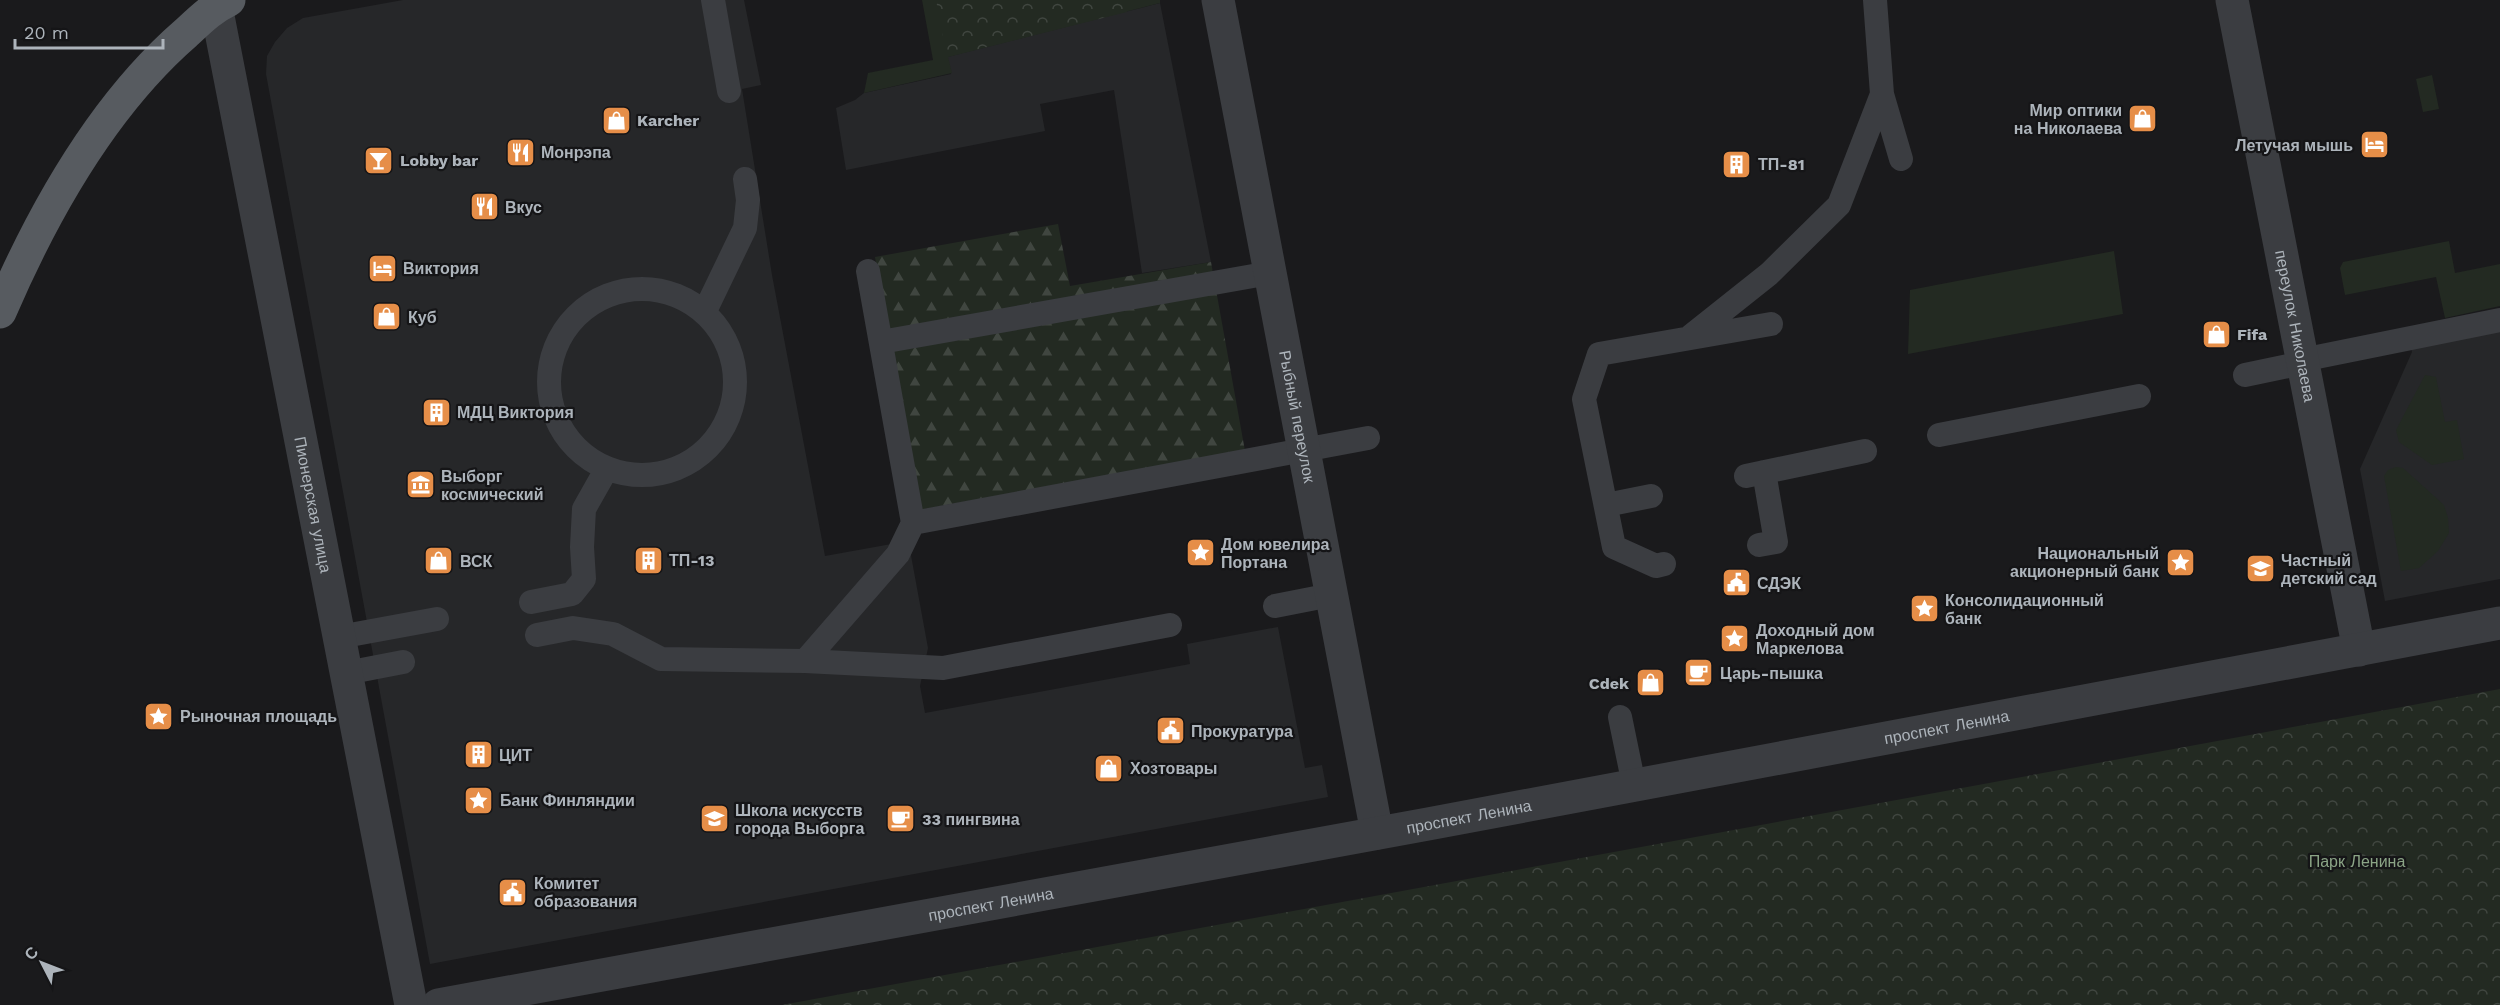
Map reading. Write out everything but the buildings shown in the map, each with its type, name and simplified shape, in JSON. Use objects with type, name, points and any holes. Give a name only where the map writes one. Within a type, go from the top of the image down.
[{"type":"main road","points":[[0,312],[49,211],[98,134],[138,81],[174,43],[223,3]]},
{"type":"street","name":"Рыбный переулок","points":[[1218,0],[1377,833]]},
{"type":"street","name":"переулок Николаева","points":[[2232,0],[2359,650]]},
{"type":"street","name":"Пионерская улица","points":[[223,3],[339,637],[411,1005]]},
{"type":"street","name":"проспект Ленина","points":[[438,1005],[1634,786],[2500,623]]},
{"type":"lane","points":[[713,0],[729,91]]},
{"type":"lane","points":[[1875,0],[1882,94],[1901,159]]},
{"type":"lane","points":[[1688,339],[1769,274],[1839,205],[1882,94]]},
{"type":"lane","points":[[705,311],[745,228],[748,200],[745,179]]},
{"type":"lane","points":[[805,661],[898,554],[913,523],[868,271]]},
{"type":"lane","points":[[881,342],[1270,273]]},
{"type":"lane","points":[[645,287],[663,290],[705,311],[731,350],[737,388],[721,434],[698,458],[684,467],[641,477],[606,470],[575,449],[557,425],[547,386],[556,342],[582,309],[612,292],[645,287]]},
{"type":"lane","points":[[2245,375],[2500,320]]},
{"type":"lane","points":[[1664,564],[1656,566],[1614,546],[1584,399],[1599,354],[1771,324]]},
{"type":"lane","points":[[1939,435],[2139,396]]},
{"type":"lane","points":[[913,523],[1368,438]]},
{"type":"lane","points":[[1759,545],[1776,542],[1755,474],[1865,451]]},
{"type":"lane","points":[[531,602],[572,594],[584,579],[582,548],[584,509],[606,470]]},
{"type":"lane","points":[[1606,505],[1651,496]]},
{"type":"lane","points":[[1275,606],[1331,595]]},
{"type":"lane","points":[[339,637],[437,619]]},
{"type":"lane","points":[[537,635],[573,628],[613,634],[661,659],[805,661],[943,668],[1170,625]]},
{"type":"lane","points":[[346,673],[403,662]]},
{"type":"lane","points":[[1620,717],[1634,786]]},
{"type":"shaded area","points":[[403,0],[744,0],[761,85],[742,89],[772,275],[825,556],[897,543],[910,550],[928,648],[920,686],[925,713],[1190,664],[1187,644],[1278,627],[1305,768],[1322,765],[1328,797],[430,964],[266,74],[267,56],[275,42],[287,28],[303,18]]},
{"type":"shaded area","points":[[1160,3],[1211,262],[1142,273],[1114,90],[1040,104],[1045,131],[846,170],[836,108],[855,100],[864,93],[951,74],[947,57]]},
{"type":"shaded area","points":[[2500,320],[2500,579],[2385,601],[2360,469],[2412,352],[2409,338]]},
{"type":"green space","points":[[922,0],[1160,0],[1160,3],[948,57],[952,73],[864,93],[868,73],[933,60]]},
{"type":"green space","points":[[936,0],[1124,0],[1127,12],[947,57]]},
{"type":"green space","points":[[2432,75],[2439,109],[2423,112],[2416,79]]},
{"type":"green space","points":[[1058,224],[1070,286],[1211,262],[1245,451],[919,510],[875,257]]},
{"type":"green space","points":[[2449,241],[2455,273],[2500,264],[2500,306],[2445,318],[2436,277],[2345,295],[2340,268],[2343,262]]},
{"type":"green space","points":[[2114,251],[2123,314],[1908,354],[1910,290]]},
{"type":"green space","points":[[2425,375],[2436,377],[2445,422],[2457,420],[2464,459],[2432,465],[2399,442],[2396,430]]},
{"type":"green space","points":[[2396,467],[2403,468],[2444,505],[2449,533],[2438,551],[2419,568],[2401,571],[2384,476],[2388,470]]},
{"type":"green space","name":"Парк Ленина","points":[[2500,689],[2500,1005],[782,1005]]},
{"type":"place","name":"Мир оптики на Николаева","points":[[2143,119]]},
{"type":"place","name":"Karcher","points":[[616,120]]},
{"type":"place","name":"Летучая мышь","points":[[2374,145]]},
{"type":"place","name":"Монрэпа","points":[[520,152]]},
{"type":"place","name":"Lobby bar","points":[[379,160]]},
{"type":"place","name":"ТП-81","points":[[1737,164]]},
{"type":"place","name":"Вкус","points":[[484,207]]},
{"type":"place","name":"Виктория","points":[[382,268]]},
{"type":"place","name":"Куб","points":[[387,317]]},
{"type":"place","name":"Fifa","points":[[2216,334]]},
{"type":"place","name":"МДЦ Виктория","points":[[436,412]]},
{"type":"place","name":"Выборг космический","points":[[420,485]]},
{"type":"place","name":"Дом ювелира Портана","points":[[1200,553]]},
{"type":"place","name":"ТП-13","points":[[648,560]]},
{"type":"place","name":"ВСК","points":[[439,561]]},
{"type":"place","name":"Национальный акционерный банк","points":[[2180,562]]},
{"type":"place","name":"Частный детский сад","points":[[2260,569]]},
{"type":"place","name":"СДЭК","points":[[1736,583]]},
{"type":"place","name":"Консолидационный банк","points":[[1924,609]]},
{"type":"place","name":"Доходный дом Маркелова","points":[[1735,639]]},
{"type":"place","name":"Царь-пышка","points":[[1699,673]]},
{"type":"place","name":"Cdek","points":[[1650,683]]},
{"type":"place","name":"Рыночная площадь","points":[[159,716]]},
{"type":"place","name":"Прокуратура","points":[[1170,731]]},
{"type":"place","name":"ЦИТ","points":[[478,755]]},
{"type":"place","name":"Хозтовары","points":[[1109,768]]},
{"type":"place","name":"Банк Финляндии","points":[[479,800]]},
{"type":"place","name":"Школа искусств города Выборга","points":[[714,819]]},
{"type":"place","name":"33 пингвина","points":[[901,819]]},
{"type":"place","name":"Комитет образования","points":[[513,892]]}]
